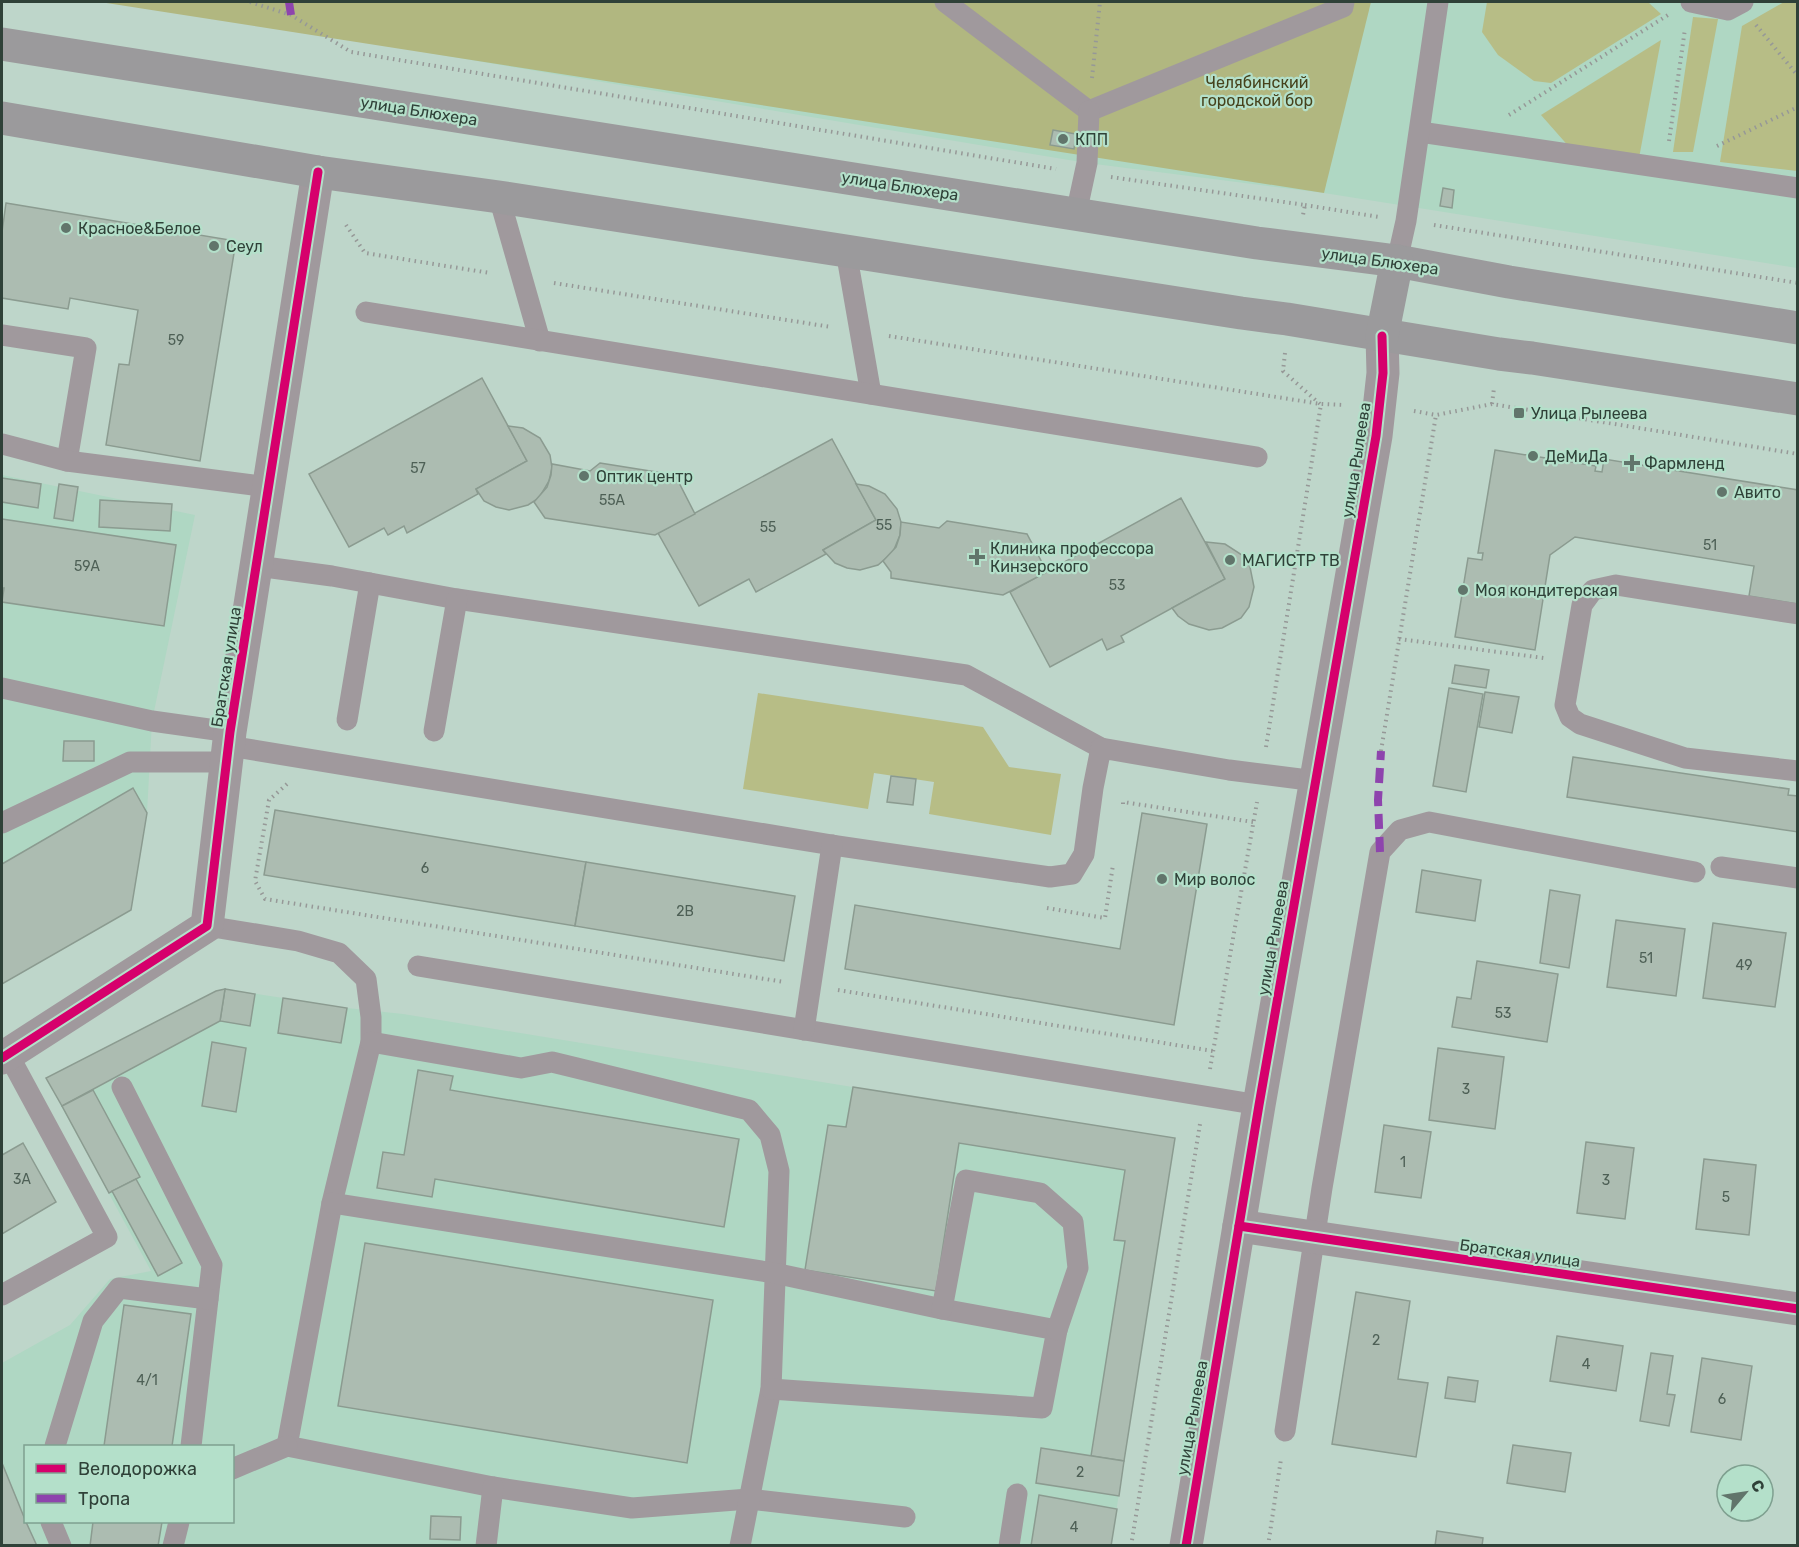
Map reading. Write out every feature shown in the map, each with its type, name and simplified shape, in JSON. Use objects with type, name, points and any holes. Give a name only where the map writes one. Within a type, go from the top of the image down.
[{"type":"main road","name":"улица Блюхера","points":[[2,44],[1298,249],[1397,261],[1509,282],[1797,328]]},
{"type":"main road","points":[[2,118],[318,172],[846,250],[1382,336],[1797,399]]},
{"type":"main road","points":[[1382,336],[1397,261]]},
{"type":"street","name":"Братская улица","points":[[207,926],[229,746],[318,172]]},
{"type":"street","name":"улица Рылеева","points":[[1186,1545],[1259,1105],[1370,469],[1383,374],[1382,336]]},
{"type":"street","points":[[5,1056],[207,926]]},
{"type":"street","name":"Братская улица","points":[[1239,1226],[1797,1309]]},
{"type":"lane","points":[[945,2],[1089,111]]},
{"type":"lane","points":[[1089,111],[1343,7],[1344,2]]},
{"type":"lane","points":[[1397,261],[1406,221],[1438,2]]},
{"type":"lane","points":[[1691,2],[1728,10],[1741,3]]},
{"type":"lane","points":[[1076,214],[1087,163],[1089,111]]},
{"type":"lane","points":[[1420,132],[1797,188]]},
{"type":"lane","points":[[499,197],[540,341]]},
{"type":"lane","points":[[846,250],[871,394]]},
{"type":"lane","points":[[366,312],[1257,457]]},
{"type":"lane","points":[[2,335],[86,348],[67,461]]},
{"type":"lane","points":[[2,444],[67,461],[269,487]]},
{"type":"lane","points":[[257,566],[457,599],[966,675],[1101,748],[1262,775],[1316,781]]},
{"type":"lane","points":[[347,720],[370,583]]},
{"type":"lane","points":[[1797,614],[1616,585],[1593,590],[1582,605],[1565,705],[1570,717],[1580,724],[1686,758],[1797,771]]},
{"type":"lane","points":[[434,731],[457,599]]},
{"type":"lane","points":[[2,688],[152,721],[229,746],[1050,877],[1072,874],[1084,854],[1101,748]]},
{"type":"lane","points":[[2,823],[130,762],[229,746]]},
{"type":"lane","points":[[1285,1431],[1314,1238],[1380,852],[1400,830],[1429,822],[1695,872]]},
{"type":"lane","points":[[804,1030],[832,844]]},
{"type":"lane","points":[[1721,867],[1797,878]]},
{"type":"lane","points":[[207,926],[298,941],[339,953],[366,979],[371,1017],[371,1042],[332,1203],[287,1446]]},
{"type":"lane","points":[[418,966],[1259,1105]]},
{"type":"lane","points":[[371,1042],[521,1068],[552,1062],[749,1110],[770,1135],[778,1171],[771,1389],[740,1545]]},
{"type":"lane","points":[[2,1295],[106,1237],[5,1056]]},
{"type":"lane","points":[[122,1087],[212,1265],[191,1445]]},
{"type":"lane","points":[[771,1389],[1042,1408],[1057,1330],[1078,1268],[1073,1222],[1040,1193],[966,1180],[942,1309]]},
{"type":"lane","points":[[332,1203],[774,1273],[942,1309],[1057,1330]]},
{"type":"lane","points":[[56,1445],[93,1321],[119,1288],[208,1299]]},
{"type":"lane","points":[[234,1468],[287,1446],[493,1487],[632,1508],[749,1499],[905,1517]]},
{"type":"lane","points":[[486,1545],[493,1487]]},
{"type":"lane","points":[[1009,1545],[1017,1494]]},
{"type":"lane","points":[[52,1523],[61,1545]]},
{"type":"lane","points":[[173,1545],[178,1523]]},
{"type":"path","points":[[1089,111],[1100,2]]},
{"type":"path","points":[[1741,3],[1797,76]]},
{"type":"path","points":[[1471,139],[1669,14]]},
{"type":"path","points":[[1665,168],[1686,24]]},
{"type":"path","points":[[1712,148],[1797,107]]},
{"type":"path","points":[[1305,205],[1797,283]]},
{"type":"path","points":[[346,225],[365,253],[522,278],[1321,404],[1380,405],[1436,415],[1492,404],[1797,454]]},
{"type":"path","points":[[1131,1545],[1205,1096],[1262,775],[1321,404]]},
{"type":"path","points":[[1381,751],[1436,415]]},
{"type":"path","points":[[1399,639],[1572,662]]},
{"type":"path","points":[[295,785],[287,784],[269,800],[255,881],[266,899],[1213,1051]]},
{"type":"path","points":[[1268,1545],[1285,1431]]},
{"type":"shaded area","points":[[407,2],[1797,2],[1797,268],[1324,193],[1087,163],[429,53]]},
{"type":"shaded area","points":[[1487,2],[1648,2],[1661,14],[1551,83],[1534,81],[1498,55],[1482,32]]},
{"type":"shaded area","points":[[1784,2],[1797,2],[1797,171],[1720,162],[1742,26]]},
{"type":"shaded area","points":[[1693,17],[1718,19],[1693,152],[1673,152]]},
{"type":"shaded area","points":[[1661,40],[1639,158],[1571,149],[1541,115]]},
{"type":"shaded area","points":[[2,475],[195,515],[152,721],[147,813],[131,910],[2,984]]},
{"type":"shaded area","points":[[758,693],[983,727],[1009,767],[1061,774],[1051,835],[929,814],[934,782],[874,773],[868,809],[743,789]]},
{"type":"shaded area","points":[[225,989],[347,1008],[403,1014],[1154,1136],[1124,1461],[1111,1545],[2,1545],[2,1363],[70,1325],[110,1279],[151,1271],[46,1078],[216,991]]},
{"type":"green space","name":"Челябинский городской бор","points":[[100,2],[1371,2],[1324,193]]},
{"type":"building","name":"КПП","points":[[1053,130],[1076,134],[1074,149],[1050,145]]},
{"type":"building","points":[[1443,188],[1454,190],[1452,208],[1440,206]]},
{"type":"building","points":[[6,203],[236,241],[200,461],[106,445],[119,364],[129,365],[138,310],[70,298],[68,309],[2,298],[2,232]]},
{"type":"building","points":[[482,378],[527,461],[476,489],[478,494],[407,533],[404,526],[388,535],[384,528],[349,547],[309,474]]},
{"type":"building","points":[[508,426],[523,428],[540,438],[550,455],[552,468],[549,481],[539,498],[528,505],[509,510],[484,501],[476,489],[527,461]]},
{"type":"building","points":[[832,439],[876,520],[823,550],[826,554],[756,592],[749,579],[699,606],[658,533]]},
{"type":"building","points":[[1495,450],[1596,466],[1595,471],[1602,472],[1604,459],[1798,490],[1798,604],[1749,596],[1754,566],[1575,537],[1550,555],[1535,650],[1455,637],[1468,558],[1482,560],[1483,553],[1478,553]]},
{"type":"building","points":[[600,463],[675,475],[695,514],[655,535],[545,518],[534,502],[547,487],[552,464],[590,471]]},
{"type":"building","points":[[2,478],[41,484],[38,508],[2,502]]},
{"type":"building","points":[[59,484],[78,487],[73,521],[54,518]]},
{"type":"building","points":[[856,484],[869,486],[885,494],[897,509],[901,522],[900,535],[893,552],[878,565],[860,570],[835,563],[823,550],[876,520]]},
{"type":"building","points":[[1181,498],[1225,579],[1121,636],[1124,642],[1107,650],[1102,639],[1050,667],[1010,592]]},
{"type":"building","points":[[100,500],[172,504],[170,531],[99,527]]},
{"type":"building","points":[[2,519],[176,545],[164,626],[2,602],[4,588],[2,588]]},
{"type":"building","points":[[947,521],[1027,534],[1047,572],[1003,595],[891,578],[891,572],[883,561],[896,547],[901,522],[939,528]]},
{"type":"building","points":[[1206,542],[1225,544],[1242,555],[1250,567],[1254,587],[1249,607],[1241,618],[1222,628],[1209,630],[1189,624],[1172,608],[1225,579]]},
{"type":"building","points":[[1455,665],[1489,670],[1486,688],[1452,683]]},
{"type":"building","points":[[1449,688],[1483,694],[1466,792],[1433,786]]},
{"type":"building","points":[[1485,692],[1519,697],[1512,733],[1479,727]]},
{"type":"building","points":[[64,741],[94,741],[94,761],[63,761]]},
{"type":"building","points":[[1573,757],[1789,789],[1788,795],[1798,796],[1798,832],[1567,797]]},
{"type":"building","points":[[891,776],[916,779],[913,805],[887,802]]},
{"type":"building","points":[[133,788],[147,813],[131,910],[2,984],[2,864]]},
{"type":"building","points":[[275,810],[586,862],[575,926],[264,875]]},
{"type":"building","points":[[1142,813],[1207,824],[1174,1025],[845,969],[855,905],[1120,949]]},
{"type":"building","points":[[586,862],[795,896],[784,961],[575,926]]},
{"type":"building","points":[[1422,870],[1481,880],[1475,921],[1416,912]]},
{"type":"building","points":[[1550,890],[1580,895],[1569,968],[1540,963]]},
{"type":"building","points":[[1616,920],[1685,929],[1676,996],[1607,987]]},
{"type":"building","points":[[1713,923],[1786,933],[1775,1007],[1703,998]]},
{"type":"building","points":[[1477,961],[1558,974],[1547,1042],[1452,1027],[1457,997],[1471,999]]},
{"type":"building","points":[[225,989],[255,994],[250,1026],[220,1021]]},
{"type":"building","points":[[225,989],[220,1021],[62,1106],[46,1078],[216,991]]},
{"type":"building","points":[[283,998],[347,1008],[341,1043],[278,1033]]},
{"type":"building","points":[[212,1042],[246,1048],[236,1112],[202,1106]]},
{"type":"building","points":[[1438,1048],[1504,1057],[1495,1129],[1429,1120]]},
{"type":"building","points":[[418,1070],[453,1076],[450,1090],[739,1139],[724,1227],[435,1179],[432,1197],[377,1188],[383,1152],[404,1155]]},
{"type":"building","points":[[853,1087],[1175,1138],[1124,1461],[1091,1456],[1125,1241],[1114,1240],[1125,1170],[959,1143],[936,1291],[805,1270],[828,1125],[846,1127]]},
{"type":"building","points":[[93,1090],[140,1177],[109,1193],[62,1106]]},
{"type":"building","points":[[1384,1125],[1431,1132],[1421,1198],[1375,1192]]},
{"type":"building","points":[[1586,1142],[1634,1148],[1625,1219],[1577,1213]]},
{"type":"building","points":[[23,1143],[56,1202],[2,1234],[2,1155]]},
{"type":"building","points":[[1704,1159],[1756,1165],[1749,1235],[1696,1229]]},
{"type":"building","points":[[136,1179],[182,1263],[158,1276],[112,1191]]},
{"type":"building","points":[[365,1243],[713,1300],[687,1463],[338,1406]]},
{"type":"building","points":[[1356,1292],[1410,1301],[1398,1379],[1428,1383],[1416,1457],[1332,1444]]},
{"type":"building","points":[[124,1305],[191,1314],[172,1445],[104,1445]]},
{"type":"building","points":[[1557,1336],[1623,1346],[1616,1391],[1550,1381]]},
{"type":"building","points":[[1651,1353],[1673,1356],[1667,1394],[1675,1395],[1669,1426],[1640,1421]]},
{"type":"building","points":[[1702,1358],[1752,1366],[1741,1440],[1691,1432]]},
{"type":"building","points":[[1448,1377],[1478,1381],[1475,1402],[1445,1398]]},
{"type":"building","points":[[1513,1445],[1571,1453],[1565,1492],[1507,1483]]},
{"type":"building","points":[[1041,1448],[1124,1461],[1119,1496],[1036,1483]]},
{"type":"building","points":[[2,1463],[24,1517],[24,1523],[26,1523],[37,1546],[2,1546]]},
{"type":"building","points":[[1039,1495],[1117,1509],[1111,1546],[1031,1546]]},
{"type":"building","points":[[431,1516],[461,1517],[460,1540],[430,1539]]},
{"type":"building","points":[[93,1523],[162,1523],[158,1546],[90,1546]]},
{"type":"building","points":[[1437,1531],[1483,1538],[1482,1546],[1435,1546]]},
{"type":"marked path","points":[[289,2],[291,15]]},
{"type":"marked path","points":[[1380,852],[1378,800],[1381,751]]},
{"type":"cycle path","points":[[2,1058],[207,926],[230,732],[318,172]]},
{"type":"cycle path","points":[[1186,1546],[1259,1105],[1376,436],[1383,373],[1382,336]]},
{"type":"cycle path","points":[[1239,1226],[1798,1309]]},
{"type":"place","name":"КПП","points":[[1063,139]]},
{"type":"place","name":"Красное&Белое","points":[[66,228]]},
{"type":"place","name":"Сеул","points":[[214,246]]},
{"type":"place","name":"Улица Рылеева","points":[[1519,413]]},
{"type":"place","name":"ДеМиДа","points":[[1533,456]]},
{"type":"place","name":"Фармленд","points":[[1632,463]]},
{"type":"place","name":"Оптик центр","points":[[584,476]]},
{"type":"place","name":"Авито","points":[[1722,492]]},
{"type":"place","name":"Клиника профессора Кинзерского","points":[[977,557]]},
{"type":"place","name":"МАГИСТР ТВ","points":[[1230,560]]},
{"type":"place","name":"Моя кондитерская","points":[[1463,590]]},
{"type":"place","name":"Мир волос","points":[[1162,879]]}]
